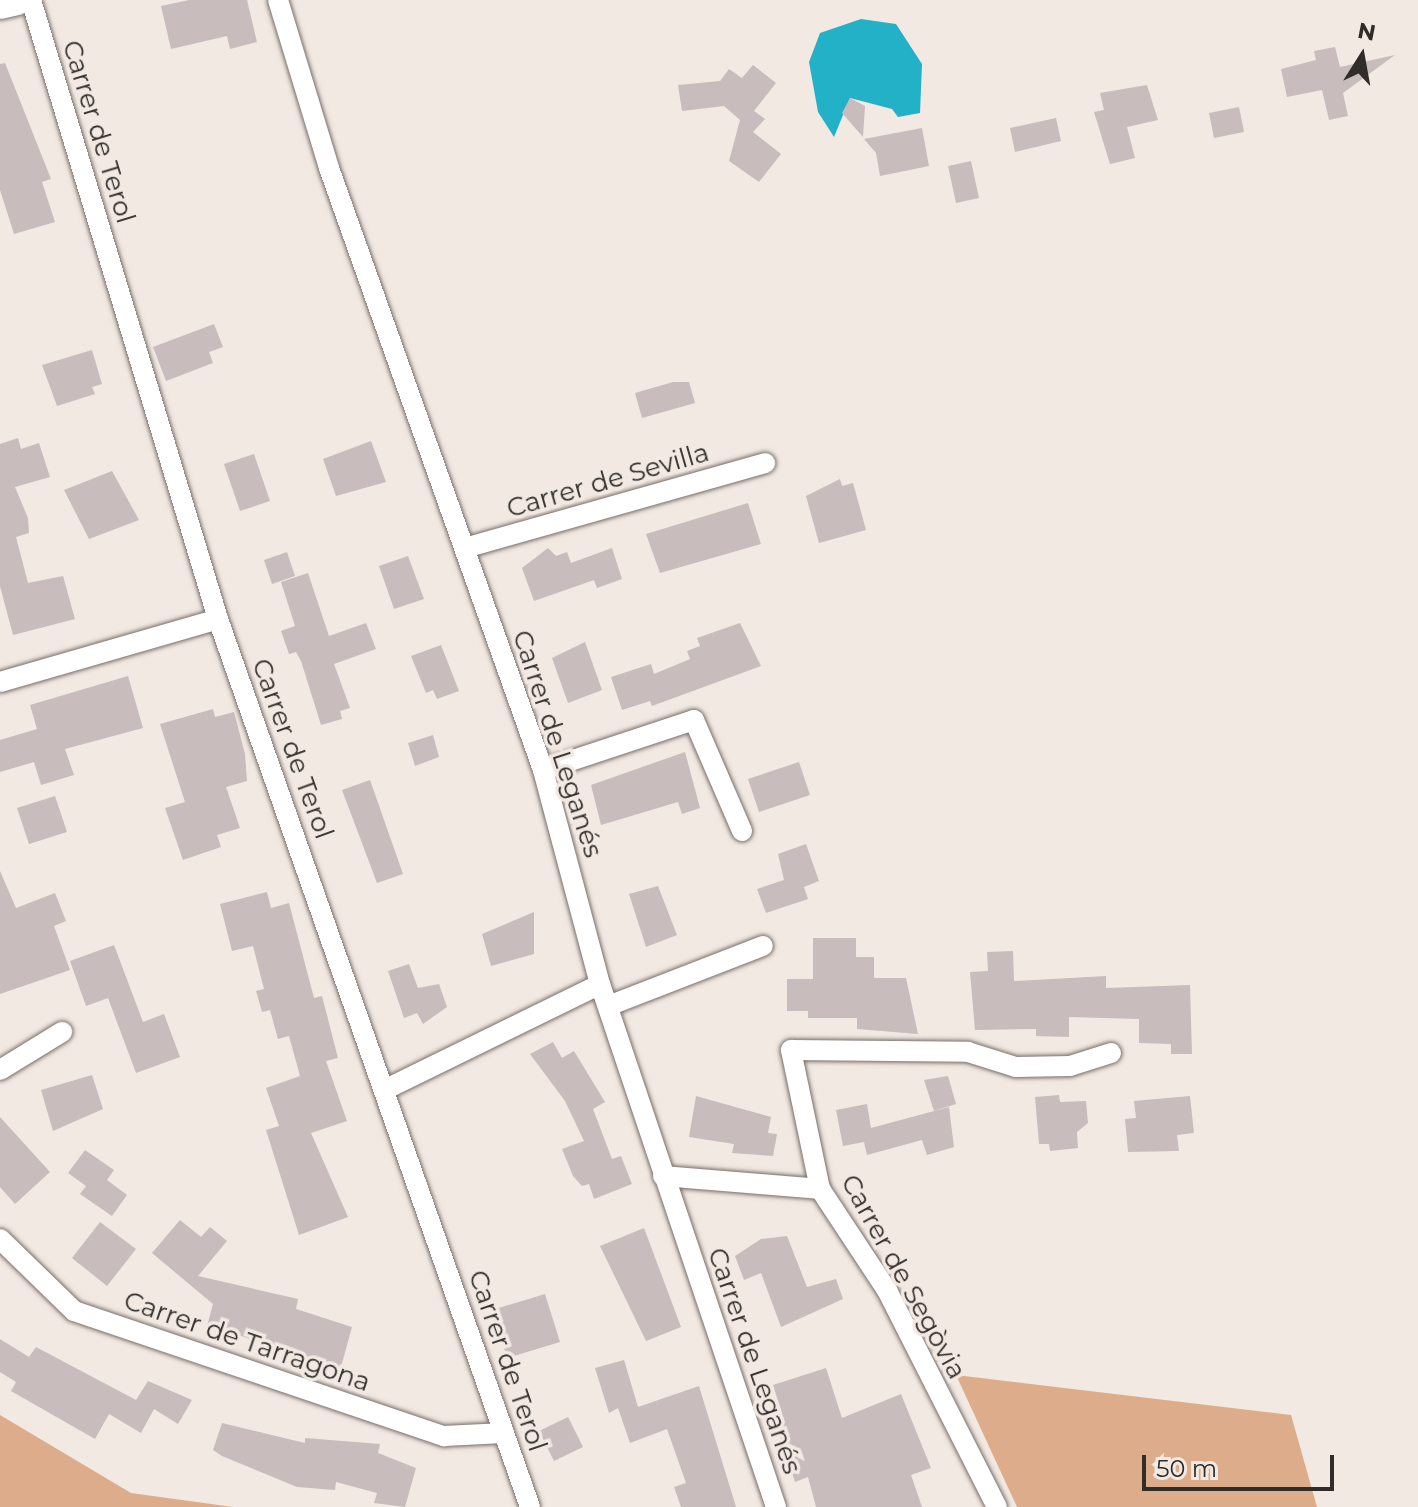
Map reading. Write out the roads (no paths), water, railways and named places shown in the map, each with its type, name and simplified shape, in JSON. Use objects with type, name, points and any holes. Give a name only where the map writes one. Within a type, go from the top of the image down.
[{"type":"street","points":[[0,4],[18,0]]},
{"type":"street","name":"Carrer de Terol","points":[[31,0],[218,619],[386,1089],[530,1507]]},
{"type":"street","name":"Carrer de Leganés","points":[[278,0],[329,168],[543,770],[600,984],[776,1507]]},
{"type":"street","name":"Carrer de Sevilla","points":[[465,548],[765,463]]},
{"type":"street","points":[[0,682],[218,619]]},
{"type":"street","points":[[543,770],[694,720],[742,831]]},
{"type":"street","points":[[608,1006],[763,946]]},
{"type":"street","points":[[386,1089],[600,984]]},
{"type":"street","points":[[0,1070],[62,1032]]},
{"type":"street","name":"Carrer de Segòvia","points":[[997,1507],[888,1292],[820,1189],[791,1050],[968,1052],[1016,1067],[1070,1066],[1111,1053]]},
{"type":"street","points":[[663,1176],[820,1189]]},
{"type":"street","name":"Carrer de Tarragona","points":[[0,1239],[74,1311],[444,1436],[504,1433]]},
{"type":"water","points":[[861,19],[896,24],[922,64],[920,113],[898,117],[892,109],[850,98],[834,137],[818,112],[809,62],[820,33]]}]
